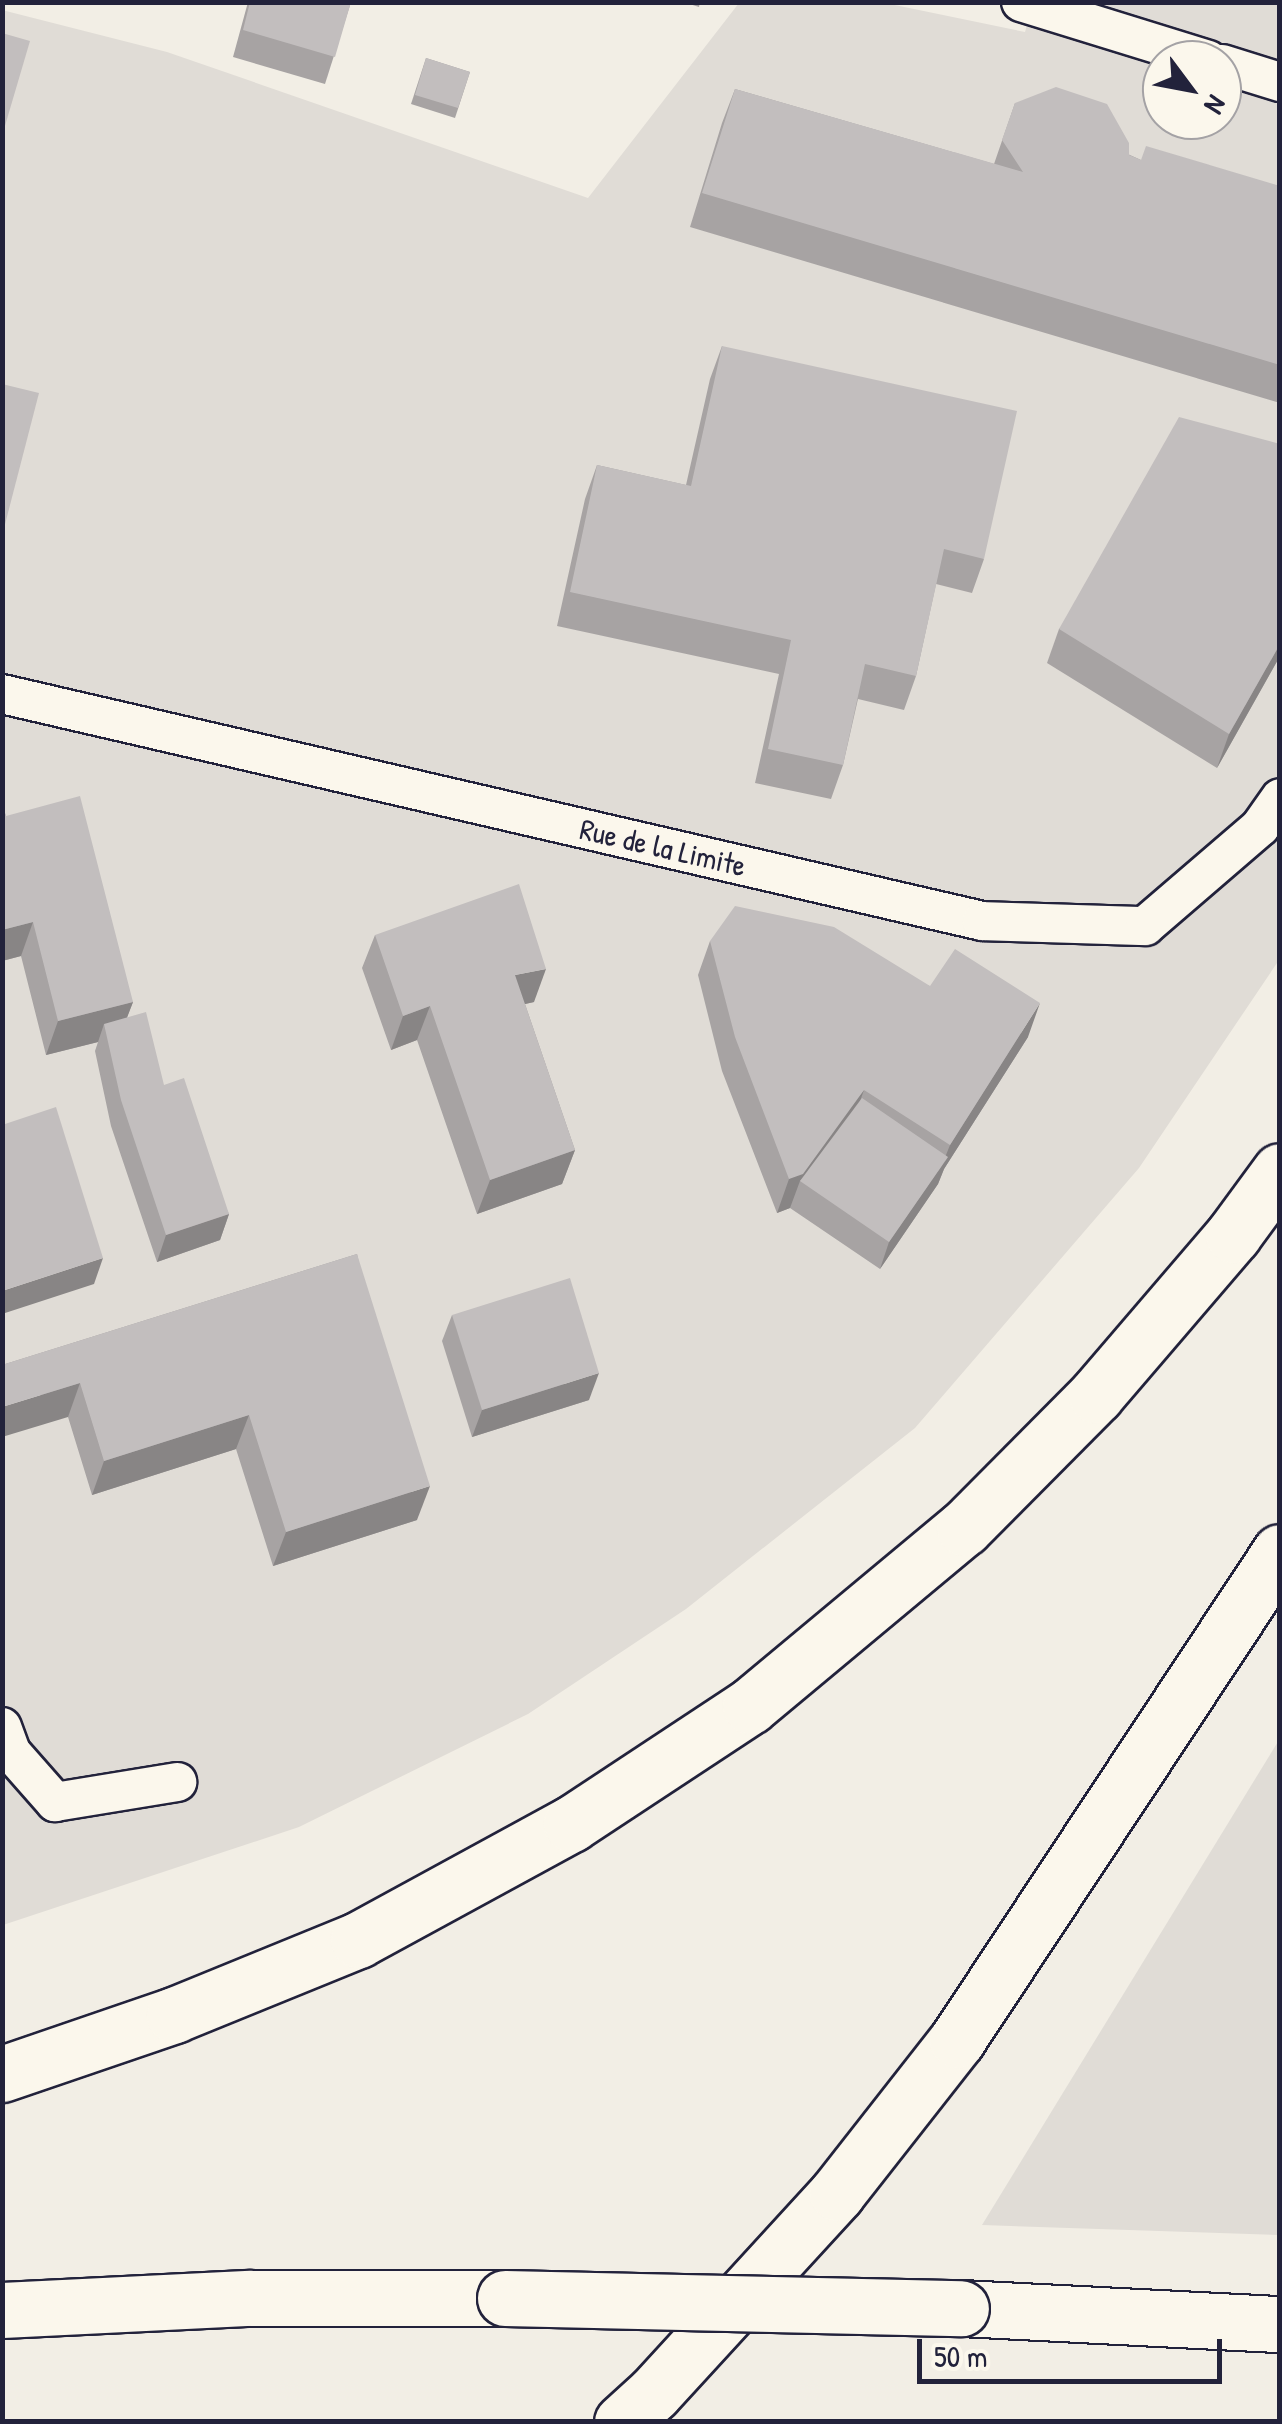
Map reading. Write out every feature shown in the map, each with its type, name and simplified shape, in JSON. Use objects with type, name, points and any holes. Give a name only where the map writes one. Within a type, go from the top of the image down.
[{"type":"highway","points":[[2,2074],[174,2015],[358,1940],[571,1824],[750,1706],[964,1528],[1096,1395],[1233,1236],[1280,1171]]},
{"type":"highway","points":[[622,2422],[654,2393],[837,2192],[957,2040],[1280,1552]]},
{"type":"highway","points":[[2,2310],[251,2298],[504,2298],[961,2308],[1280,2324]]},
{"type":"street","points":[[1021,2],[1144,40]]},
{"type":"street","points":[[1242,70],[1280,82]]},
{"type":"street","name":"Rue de la Limite","points":[[2,694],[982,921],[1145,926],[1260,827],[1280,798]]},
{"type":"street","points":[[2,1727],[10,1752],[55,1802],[176,1782]]},
{"type":"shaded area","points":[[739,3],[885,3],[1025,32],[1033,3],[1279,3],[1279,960],[1139,1168],[915,1428],[686,1609],[528,1714],[299,1827],[3,1925],[2,10],[167,52],[588,198]]},
{"type":"shaded area","points":[[1279,1740],[1279,2235],[982,2225]]},
{"type":"building","points":[[250,2],[351,2],[335,57],[243,30]]},
{"type":"building","points":[[2,33],[30,41],[2,136]]},
{"type":"building","points":[[426,58],[470,72],[458,108],[415,95]]},
{"type":"building","points":[[1056,87],[1107,104],[1129,143],[1129,155],[1141,160],[1146,146],[1280,186],[1280,365],[702,193],[735,89],[1023,172],[1002,140],[1015,103]]},
{"type":"building","points":[[722,346],[1017,411],[984,559],[944,549],[916,676],[865,664],[843,765],[768,749],[791,640],[570,592],[597,465],[691,486]]},
{"type":"building","points":[[2,384],[39,393],[2,536]]},
{"type":"building","points":[[1179,417],[1280,444],[1280,644],[1229,734],[1059,629]]},
{"type":"building","points":[[80,796],[133,1002],[58,1021],[33,922],[2,930],[2,804],[6,816]]},
{"type":"building","points":[[519,884],[546,969],[515,975],[575,1150],[490,1180],[430,1006],[403,1016],[375,935]]},
{"type":"building","points":[[735,906],[834,927],[930,986],[955,949],[1040,1003],[950,1145],[864,1090],[803,1174],[789,1179],[735,1037],[710,941]]},
{"type":"building","points":[[146,1012],[164,1085],[184,1078],[229,1214],[166,1235],[121,1100],[104,1024]]},
{"type":"building","points":[[862,1098],[948,1157],[889,1242],[800,1181]]},
{"type":"building","points":[[56,1107],[103,1258],[2,1291],[2,1125]]},
{"type":"building","points":[[357,1254],[430,1486],[286,1532],[249,1415],[104,1461],[80,1383],[2,1407],[2,1365]]},
{"type":"building","points":[[570,1278],[599,1373],[482,1410],[452,1315]]}]
